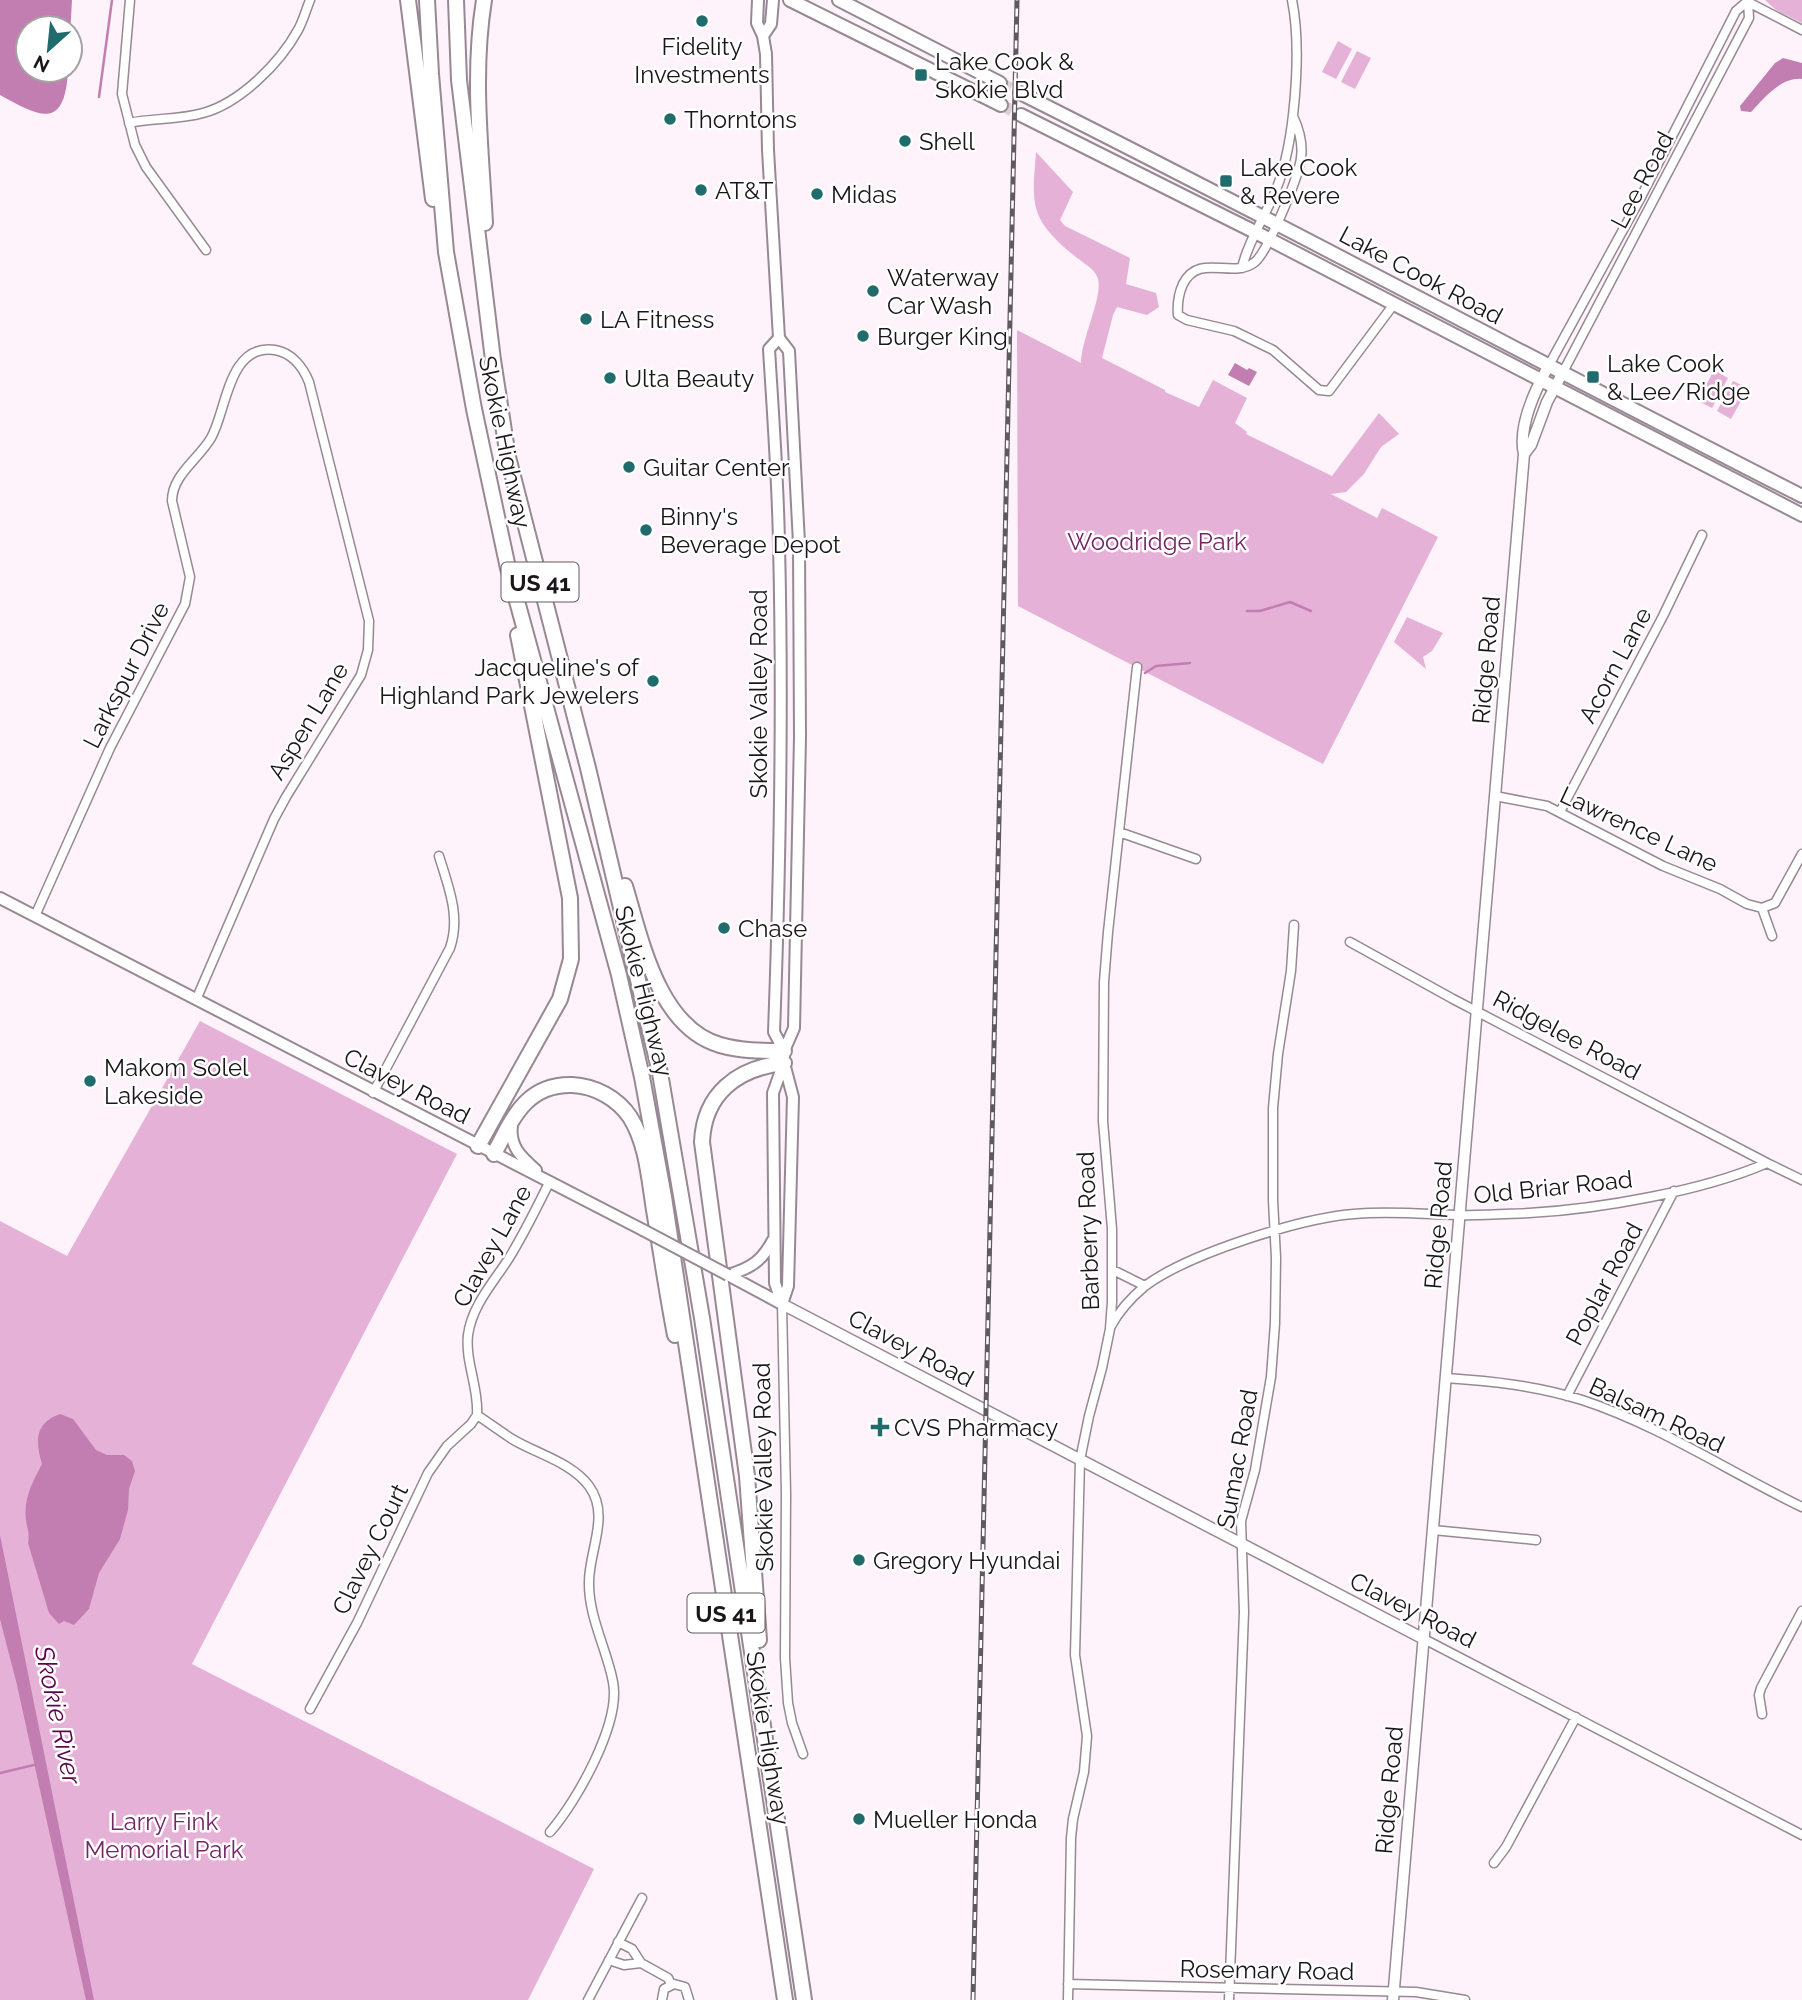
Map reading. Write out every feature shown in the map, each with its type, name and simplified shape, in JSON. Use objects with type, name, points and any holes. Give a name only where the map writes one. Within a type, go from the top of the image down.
[{"type":"highway","points":[[408,0],[433,202],[446,251]]},
{"type":"highway","name":"Skokie Highway","points":[[428,0],[431,74],[446,251],[474,409],[508,568],[616,964],[642,1077],[664,1197],[785,2000]]},
{"type":"highway","name":"Skokie Highway","points":[[456,0],[459,80],[493,360],[508,457],[645,1004],[683,1199],[804,2000]]},
{"type":"highway","points":[[484,0],[477,74],[493,360]]},
{"type":"highway","points":[[478,1146],[560,999],[571,959],[568,886],[520,645],[508,568]]},
{"type":"highway","points":[[596,803],[614,850],[651,972],[672,1007],[694,1031],[717,1044],[784,1057]]},
{"type":"highway","points":[[763,1729],[765,1703],[752,1572],[747,1476],[702,1143],[703,1125],[716,1095],[728,1084],[784,1057]]},
{"type":"highway","points":[[495,1154],[516,1112],[536,1094],[559,1086],[591,1088],[601,1092],[630,1117],[645,1152],[677,1342],[698,1422]]},
{"type":"main road","name":"Skokie Valley Road","points":[[758,0],[757,23],[763,36],[779,338],[789,351],[799,543],[800,737],[794,1027],[773,1093],[775,1283],[782,1304]]},
{"type":"main road","name":"Skokie Valley Road","points":[[763,36],[771,24],[773,0]]},
{"type":"main road","points":[[790,0],[1001,105]]},
{"type":"main road","points":[[839,0],[1000,83]]},
{"type":"main road","name":"Lake Cook Road","points":[[1020,93],[1272,219],[1548,367],[1802,496]]},
{"type":"main road","name":"Lake Cook Road","points":[[1021,115],[1263,236],[1802,515]]},
{"type":"main road","name":"Skokie Valley Road","points":[[779,338],[769,349],[779,544],[780,623],[774,1032],[784,1057],[793,1097],[788,1286],[782,1304]]},
{"type":"main road","points":[[779,544],[799,543]]},
{"type":"main road","points":[[780,623],[799,624]]},
{"type":"main road","name":"Clavey Road","points":[[0,898],[782,1304]]},
{"type":"main road","points":[[516,1112],[510,1135],[513,1144],[523,1158],[549,1181]]},
{"type":"main road","points":[[728,1275],[754,1266],[766,1254],[775,1236]]},
{"type":"street","points":[[130,0],[122,94],[135,145],[146,167],[206,250]]},
{"type":"street","points":[[129,123],[201,114],[234,100],[286,49],[299,29],[310,0]]},
{"type":"street","points":[[1292,0],[1297,25],[1293,116],[1272,219],[1263,236],[1260,257],[1242,268],[1200,267],[1190,273],[1176,301],[1178,315],[1187,320],[1234,331],[1273,350],[1318,390],[1329,391],[1394,304]]},
{"type":"street","points":[[1748,1],[1802,30]]},
{"type":"street","name":"Lee Road","points":[[1548,367],[1623,231],[1736,11],[1748,1]]},
{"type":"street","name":"Lee Road","points":[[1562,374],[1749,18],[1748,1]]},
{"type":"street","points":[[1242,268],[1244,258],[1263,236],[1297,178],[1301,157],[1299,130],[1293,116]]},
{"type":"street","name":"Aspen Lane","points":[[196,1000],[286,797],[361,675],[370,636],[359,578],[305,371],[290,356],[276,350],[266,350],[246,358],[234,373]]},
{"type":"street","name":"Ridge Road","points":[[1393,1996],[1524,454],[1522,444],[1527,421],[1548,367]]},
{"type":"street","name":"Larkspur Drive","points":[[35,916],[110,748],[185,604],[190,577],[172,501],[172,490],[210,440],[222,414],[234,373]]},
{"type":"street","name":"Ridge Road","points":[[1524,454],[1531,445],[1540,418],[1562,374]]},
{"type":"street","name":"Acorn Lane","points":[[1560,812],[1652,638],[1702,535]]},
{"type":"street","name":"Barberry Road","points":[[1068,2000],[1071,1838],[1087,1745],[1075,1655],[1080,1460],[1110,1329],[1112,1270],[1103,1121],[1108,932],[1137,667]]},
{"type":"street","name":"Lawrence Lane","points":[[1495,796],[1547,806],[1662,866],[1720,889],[1747,904],[1762,908]]},
{"type":"street","points":[[1119,832],[1196,859]]},
{"type":"street","points":[[1772,936],[1762,908],[1775,903],[1802,855]]},
{"type":"street","points":[[373,1093],[450,948],[455,933],[455,916],[439,856]]},
{"type":"street","name":"Sumac Road","points":[[1229,2000],[1244,1612],[1241,1521],[1255,1470],[1270,1377],[1275,1323],[1273,1108],[1291,971],[1294,925]]},
{"type":"street","name":"Ridgelee Road","points":[[1350,942],[1453,999],[1477,1009],[1767,1163]]},
{"type":"street","points":[[1767,1163],[1802,1180]]},
{"type":"street","name":"Old Briar Road","points":[[1110,1329],[1118,1314],[1145,1286],[1169,1272],[1216,1251],[1310,1221],[1356,1214],[1460,1215],[1571,1209],[1674,1191],[1767,1163]]},
{"type":"street","name":"Clavey Lane","points":[[477,1415],[478,1399],[470,1362],[469,1330],[478,1306],[509,1259],[549,1181]]},
{"type":"street","name":"Poplar Road","points":[[1567,1396],[1674,1191]]},
{"type":"street","points":[[1112,1270],[1145,1286]]},
{"type":"street","name":"Clavey Road","points":[[782,1304],[1802,1835]]},
{"type":"street","name":"Skokie Valley Road","points":[[782,1304],[786,1494],[785,1658],[788,1703],[803,1754]]},
{"type":"street","name":"Balsam Road","points":[[1446,1378],[1525,1386],[1567,1396],[1636,1421],[1802,1507]]},
{"type":"street","points":[[477,1415],[513,1439],[565,1465],[588,1485],[597,1501],[599,1513],[591,1560],[589,1594],[609,1664],[614,1698],[608,1730],[592,1766],[550,1832]]},
{"type":"street","name":"Clavey Court","points":[[310,1709],[357,1623],[428,1472],[447,1446],[477,1415]]},
{"type":"street","points":[[1433,1530],[1536,1540]]},
{"type":"street","points":[[1762,1714],[1759,1695],[1761,1688],[1802,1611]]},
{"type":"street","points":[[1494,1863],[1506,1847],[1576,1717]]},
{"type":"street","points":[[588,2000],[642,1898]]},
{"type":"street","points":[[618,1942],[632,1950],[641,1963],[668,1978],[671,1984]]},
{"type":"street","points":[[609,1960],[624,1965],[641,1963]]},
{"type":"street","points":[[662,2000],[664,1990],[671,1984],[685,1987],[689,2000]]},
{"type":"street","name":"Rosemary Road","points":[[1068,1984],[1393,1996],[1416,1992],[1465,2000]]},
{"type":"green space","points":[[1765,0],[1802,0],[1802,23],[1776,10]]},
{"type":"green space","points":[[1338,41],[1352,49],[1336,79],[1322,72]]},
{"type":"green space","points":[[1357,51],[1371,58],[1355,89],[1341,82]]},
{"type":"green space","name":"Woodridge Park","points":[[1036,152],[1073,192],[1060,220],[1065,226],[1130,258],[1126,284],[1156,293],[1159,307],[1147,315],[1117,307],[1102,358],[1199,407],[1213,380],[1247,398],[1235,423],[1247,432],[1246,434],[1332,476],[1379,413],[1399,434],[1381,447],[1364,474],[1346,492],[1331,494],[1377,518],[1382,508],[1438,537],[1323,764],[1018,606],[1017,330],[1081,363],[1099,287],[1093,270],[1061,244],[1040,218],[1034,197]]},
{"type":"green space","points":[[1714,370],[1728,378],[1712,408],[1698,401]]},
{"type":"green space","points":[[1733,381],[1748,388],[1731,419],[1717,411]]},
{"type":"green space","points":[[1407,617],[1443,633],[1432,651],[1423,657],[1426,669],[1394,642]]},
{"type":"green space","name":"Larry Fink Memorial Park","points":[[200,1021],[457,1154],[192,1664],[594,1869],[528,2000],[0,2000],[0,1221],[67,1256]]},
{"type":"shaded area","points":[[0,0],[72,0],[71,14],[14,14],[14,84],[67,84],[62,103],[56,111],[38,113],[0,95]]},
{"type":"shaded area","points":[[1783,58],[1802,63],[1802,79],[1794,79],[1780,85],[1751,112],[1741,111],[1740,106],[1775,63]]},
{"type":"shaded area","points":[[1235,363],[1257,372],[1249,386],[1228,375]]},
{"type":"shaded area","points":[[60,1414],[73,1419],[96,1450],[107,1455],[124,1455],[132,1461],[135,1471],[120,1539],[99,1573],[89,1609],[74,1625],[64,1621],[59,1624],[49,1613],[28,1543],[25,1512],[30,1490],[42,1464],[38,1448],[41,1428]]},
{"type":"shaded area","points":[[0,1535],[94,2000],[86,2000],[0,1619]]},
{"type":"waterway","points":[[99,97],[112,0]]},
{"type":"waterway","points":[[1247,611],[1260,611],[1290,602],[1311,611]]},
{"type":"waterway","points":[[1145,673],[1156,666],[1190,663]]},
{"type":"waterway","points":[[0,1773],[38,1764]]},
{"type":"tunnel","points":[[1000,83],[1020,93]]},
{"type":"tunnel","points":[[1001,105],[1021,115]]},
{"type":"railway","points":[[973,2000],[1017,0]]},
{"type":"place","name":"Fidelity Investments","points":[[702,21]]},
{"type":"place","name":"Lake Cook & Skokie Blvd","points":[[921,75]]},
{"type":"place","name":"Thorntons","points":[[670,119]]},
{"type":"place","name":"Shell","points":[[905,141]]},
{"type":"place","name":"Lake Cook & Revere","points":[[1226,181]]},
{"type":"place","name":"AT&T","points":[[701,190]]},
{"type":"place","name":"Midas","points":[[817,194]]},
{"type":"place","name":"Waterway Car Wash","points":[[873,291]]},
{"type":"place","name":"LA Fitness","points":[[586,319]]},
{"type":"place","name":"Burger King","points":[[863,336]]},
{"type":"place","name":"Lake Cook & Lee/Ridge","points":[[1593,377]]},
{"type":"place","name":"Ulta Beauty","points":[[610,378]]},
{"type":"place","name":"Guitar Center","points":[[629,467]]},
{"type":"place","name":"Binny's Beverage Depot","points":[[646,530]]},
{"type":"place","name":"Jacqueline's of Highland Park Jewelers","points":[[653,681]]},
{"type":"place","name":"Chase","points":[[724,928]]},
{"type":"place","name":"Makom Solel Lakeside","points":[[90,1081]]},
{"type":"place","name":"CVS Pharmacy","points":[[880,1427]]},
{"type":"place","name":"Gregory Hyundai","points":[[859,1560]]},
{"type":"place","name":"Mueller Honda","points":[[859,1819]]},
{"type":"water label","name":"Skokie River","points":[[58,1715]]}]
